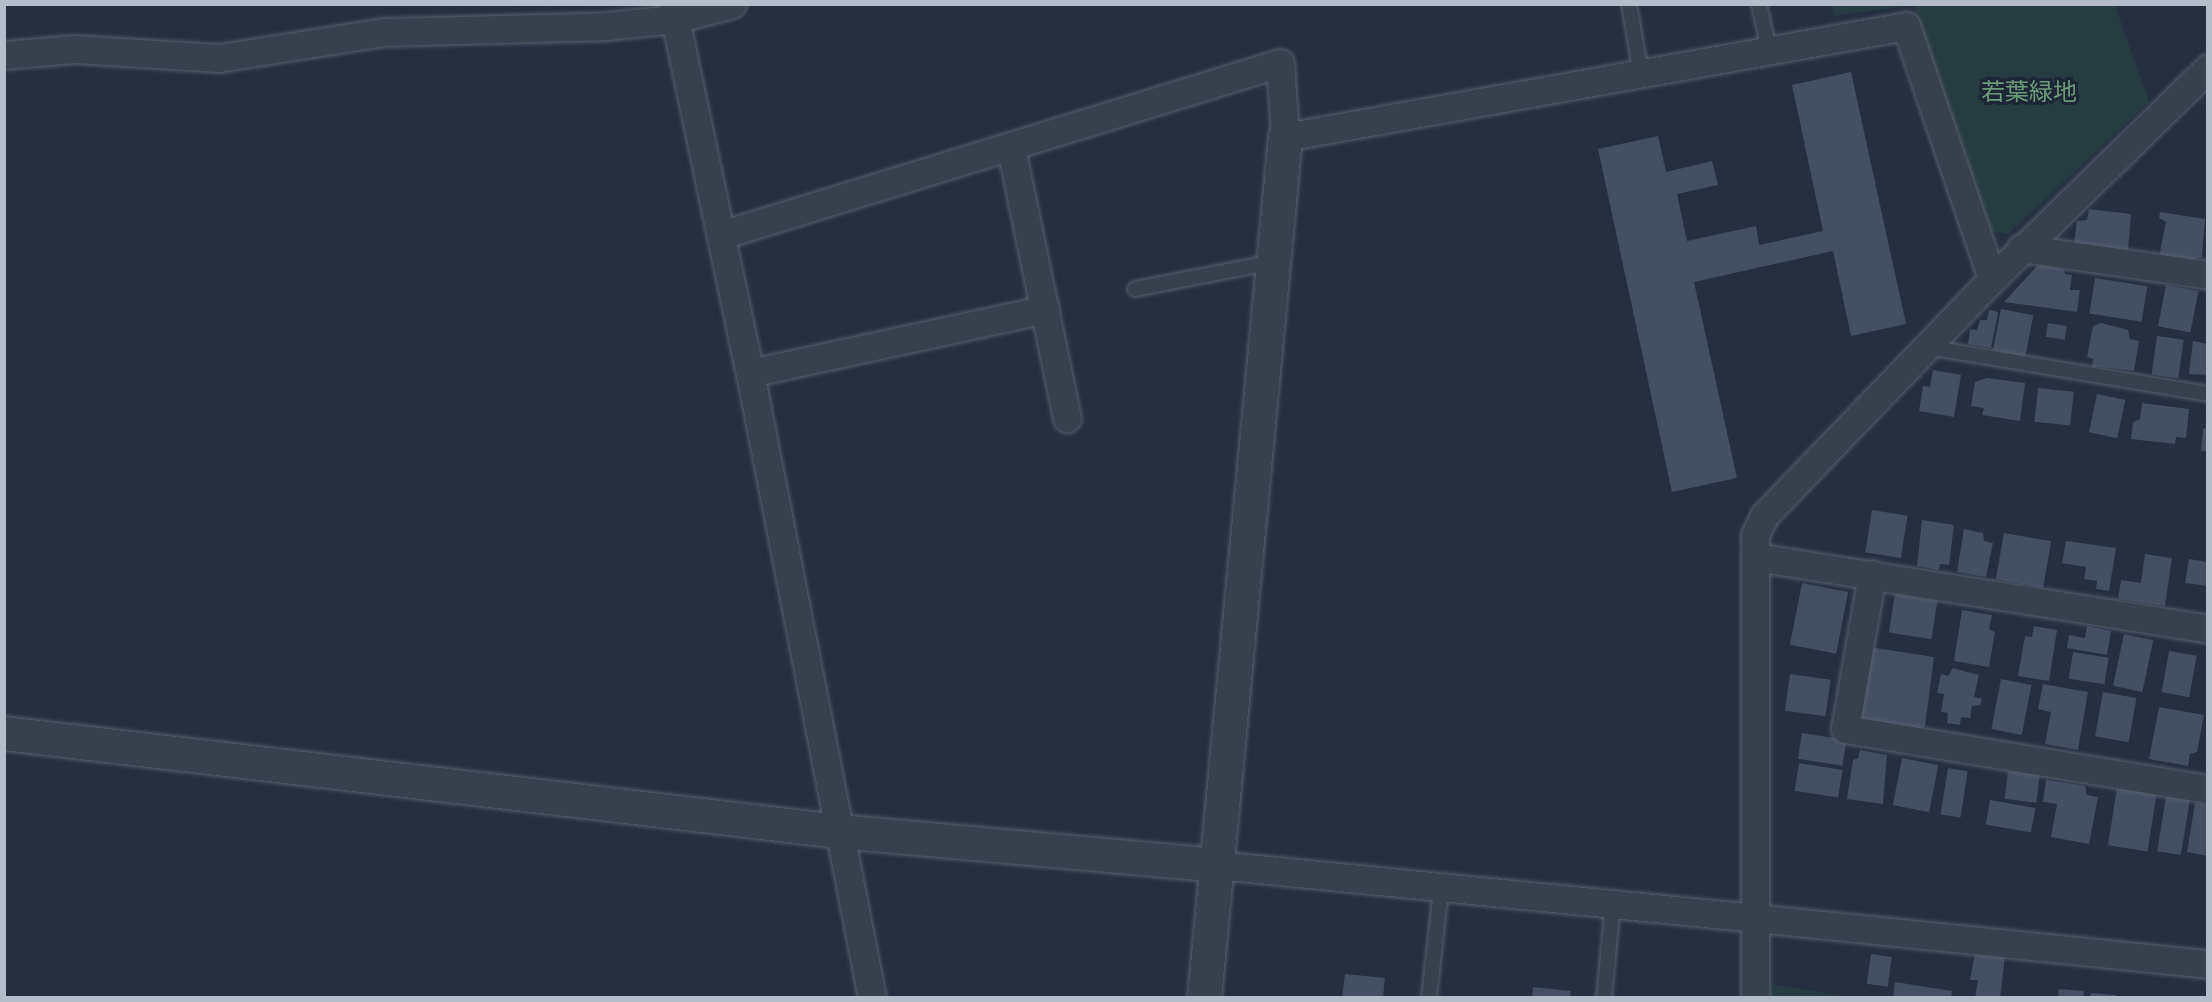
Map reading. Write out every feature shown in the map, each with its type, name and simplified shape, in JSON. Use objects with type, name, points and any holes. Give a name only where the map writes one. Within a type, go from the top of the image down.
[{"type":"street","points":[[4,55],[75,49],[219,58],[384,32],[606,26],[674,12],[732,4]]},
{"type":"street","points":[[674,12],[750,373],[872,998]]},
{"type":"street","points":[[1285,137],[1906,26],[1992,279]]},
{"type":"street","points":[[721,235],[1011,148],[1280,63],[1285,137],[1204,998]]},
{"type":"street","points":[[1755,998],[1755,535],[1764,516],[2021,248],[2208,68]]},
{"type":"street","points":[[1011,148],[1066,418]]},
{"type":"street","points":[[2021,248],[2208,275]]},
{"type":"street","points":[[750,373],[1045,309]]},
{"type":"street","points":[[1755,557],[2208,629]]},
{"type":"street","points":[[1872,574],[1845,729],[2208,789]]},
{"type":"street","points":[[4,733],[838,831],[1217,865],[1441,889],[1613,903],[2208,964]]},
{"type":"lane","points":[[1629,4],[1641,74]]},
{"type":"lane","points":[[1759,4],[1769,51]]},
{"type":"lane","points":[[1135,289],[1274,262]]},
{"type":"lane","points":[[1927,347],[2208,394]]},
{"type":"lane","points":[[1430,998],[1441,889]]},
{"type":"lane","points":[[1604,998],[1613,903]]},
{"type":"green space","points":[[1831,5],[1914,5],[1834,16]]},
{"type":"green space","name":"若葉緑地","points":[[1914,5],[2115,5],[2149,102],[2008,234],[1973,228]]},
{"type":"green space","points":[[1770,984],[1850,997],[1770,997]]},
{"type":"building","points":[[1851,72],[1906,324],[1851,336],[1833,251],[1694,282],[1737,478],[1672,492],[1598,149],[1658,136],[1666,172],[1712,161],[1718,185],[1677,194],[1687,241],[1756,226],[1759,245],[1823,231],[1792,85]]},
{"type":"building","points":[[2089,209],[2131,214],[2128,251],[2074,244],[2077,221],[2087,220]]},
{"type":"building","points":[[2160,212],[2205,219],[2202,257],[2192,260],[2159,257],[2166,222],[2159,218]]},
{"type":"building","points":[[2038,265],[2064,269],[2065,274],[2072,275],[2070,290],[2080,290],[2077,312],[2004,302]]},
{"type":"building","points":[[2095,278],[2147,286],[2142,322],[2089,314]]},
{"type":"building","points":[[2166,285],[2198,291],[2190,333],[2158,326]]},
{"type":"building","points":[[2001,309],[2033,315],[2025,357],[1993,350]]},
{"type":"building","points":[[1989,310],[1998,312],[1991,348],[1968,344],[1970,329],[1977,330],[1980,320],[1987,320]]},
{"type":"building","points":[[2048,323],[2067,326],[2065,340],[2046,337]]},
{"type":"building","points":[[2101,323],[2128,330],[2130,339],[2139,341],[2134,371],[2092,366],[2093,359],[2087,357],[2093,326]]},
{"type":"building","points":[[2157,336],[2184,340],[2178,378],[2152,375]]},
{"type":"building","points":[[2193,341],[2208,344],[2208,375],[2189,374]]},
{"type":"building","points":[[1933,370],[1961,375],[1954,417],[1919,411],[1923,386],[1930,387]]},
{"type":"building","points":[[1987,378],[2025,383],[2020,421],[1982,415],[1984,408],[1971,406],[1975,382]]},
{"type":"building","points":[[2038,388],[2074,392],[2070,426],[2034,422]]},
{"type":"building","points":[[2097,394],[2125,400],[2117,438],[2089,432]]},
{"type":"building","points":[[2142,403],[2189,409],[2186,438],[2176,437],[2175,444],[2131,439],[2133,422],[2140,419]]},
{"type":"building","points":[[2208,427],[2208,451],[2201,451],[2203,429]]},
{"type":"building","points":[[1872,510],[1908,516],[1901,558],[1865,552]]},
{"type":"building","points":[[1922,520],[1954,525],[1949,565],[1940,564],[1939,570],[1917,566]]},
{"type":"building","points":[[1964,529],[1983,533],[1984,541],[1993,543],[1986,577],[1957,572]]},
{"type":"building","points":[[2004,533],[2051,541],[2043,588],[1996,579]]},
{"type":"building","points":[[2066,541],[2116,548],[2109,591],[2096,589],[2097,581],[2084,579],[2086,567],[2062,563]]},
{"type":"building","points":[[2145,554],[2172,558],[2165,606],[2118,599],[2121,580],[2141,583]]},
{"type":"building","points":[[2189,559],[2208,562],[2208,586],[2185,583]]},
{"type":"building","points":[[1802,583],[1848,592],[1836,654],[1790,645]]},
{"type":"building","points":[[1895,594],[1937,601],[1931,639],[1889,633]]},
{"type":"building","points":[[1962,610],[1992,615],[1989,629],[1995,632],[1989,667],[1954,661]]},
{"type":"building","points":[[2034,626],[2057,630],[2049,681],[2018,676],[2025,636],[2032,637]]},
{"type":"building","points":[[2087,626],[2111,631],[2107,655],[2067,648],[2069,635],[2085,638]]},
{"type":"building","points":[[2124,634],[2153,640],[2142,692],[2113,686]]},
{"type":"building","points":[[1863,646],[1934,657],[1925,726],[1918,731],[1862,721],[1854,708]]},
{"type":"building","points":[[2169,651],[2197,656],[2189,697],[2162,692]]},
{"type":"building","points":[[2073,652],[2109,658],[2104,684],[2069,679]]},
{"type":"building","points":[[1953,668],[1979,675],[1974,697],[1982,699],[1980,705],[1972,706],[1970,718],[1961,717],[1960,725],[1947,723],[1948,713],[1941,712],[1944,694],[1937,693],[1941,674],[1948,676]]},
{"type":"building","points":[[1790,674],[1831,680],[1825,716],[1785,711]]},
{"type":"building","points":[[2001,679],[2031,685],[2022,735],[1991,729]]},
{"type":"building","points":[[2043,684],[2088,692],[2078,750],[2045,744],[2051,712],[2038,709]]},
{"type":"building","points":[[2103,692],[2136,698],[2129,742],[2095,736]]},
{"type":"building","points":[[2159,707],[2204,715],[2197,752],[2190,754],[2188,766],[2149,759]]},
{"type":"building","points":[[1802,733],[1846,740],[1842,766],[1798,759]]},
{"type":"building","points":[[1860,750],[1887,755],[1883,804],[1847,799],[1853,760],[1858,758]]},
{"type":"building","points":[[1902,758],[1938,765],[1929,812],[1893,805]]},
{"type":"building","points":[[1799,763],[1842,770],[1838,798],[1795,791]]},
{"type":"building","points":[[1948,768],[1968,771],[1960,818],[1941,814]]},
{"type":"building","points":[[2008,771],[2040,775],[2036,803],[2005,799]]},
{"type":"building","points":[[2046,780],[2085,786],[2087,795],[2098,797],[2089,844],[2051,837],[2057,804],[2043,802]]},
{"type":"building","points":[[2117,788],[2157,794],[2147,852],[2108,845]]},
{"type":"building","points":[[2166,796],[2190,800],[2181,855],[2157,851]]},
{"type":"building","points":[[1990,800],[2035,808],[2031,833],[1986,825]]},
{"type":"building","points":[[2195,803],[2208,805],[2208,856],[2187,852]]},
{"type":"building","points":[[1975,953],[2005,957],[2000,998],[1975,998],[1978,980],[1970,980]]},
{"type":"building","points":[[1871,954],[1892,957],[1888,987],[1867,984]]},
{"type":"building","points":[[1345,974],[1385,978],[1383,998],[1342,998]]},
{"type":"building","points":[[1895,982],[1952,991],[1951,998],[1893,998]]},
{"type":"building","points":[[1533,987],[1571,991],[1570,998],[1532,998]]},
{"type":"building","points":[[2059,989],[2084,991],[2083,998],[2058,998]]},
{"type":"building","points":[[2091,993],[2116,995],[2115,998],[2090,998]]}]
